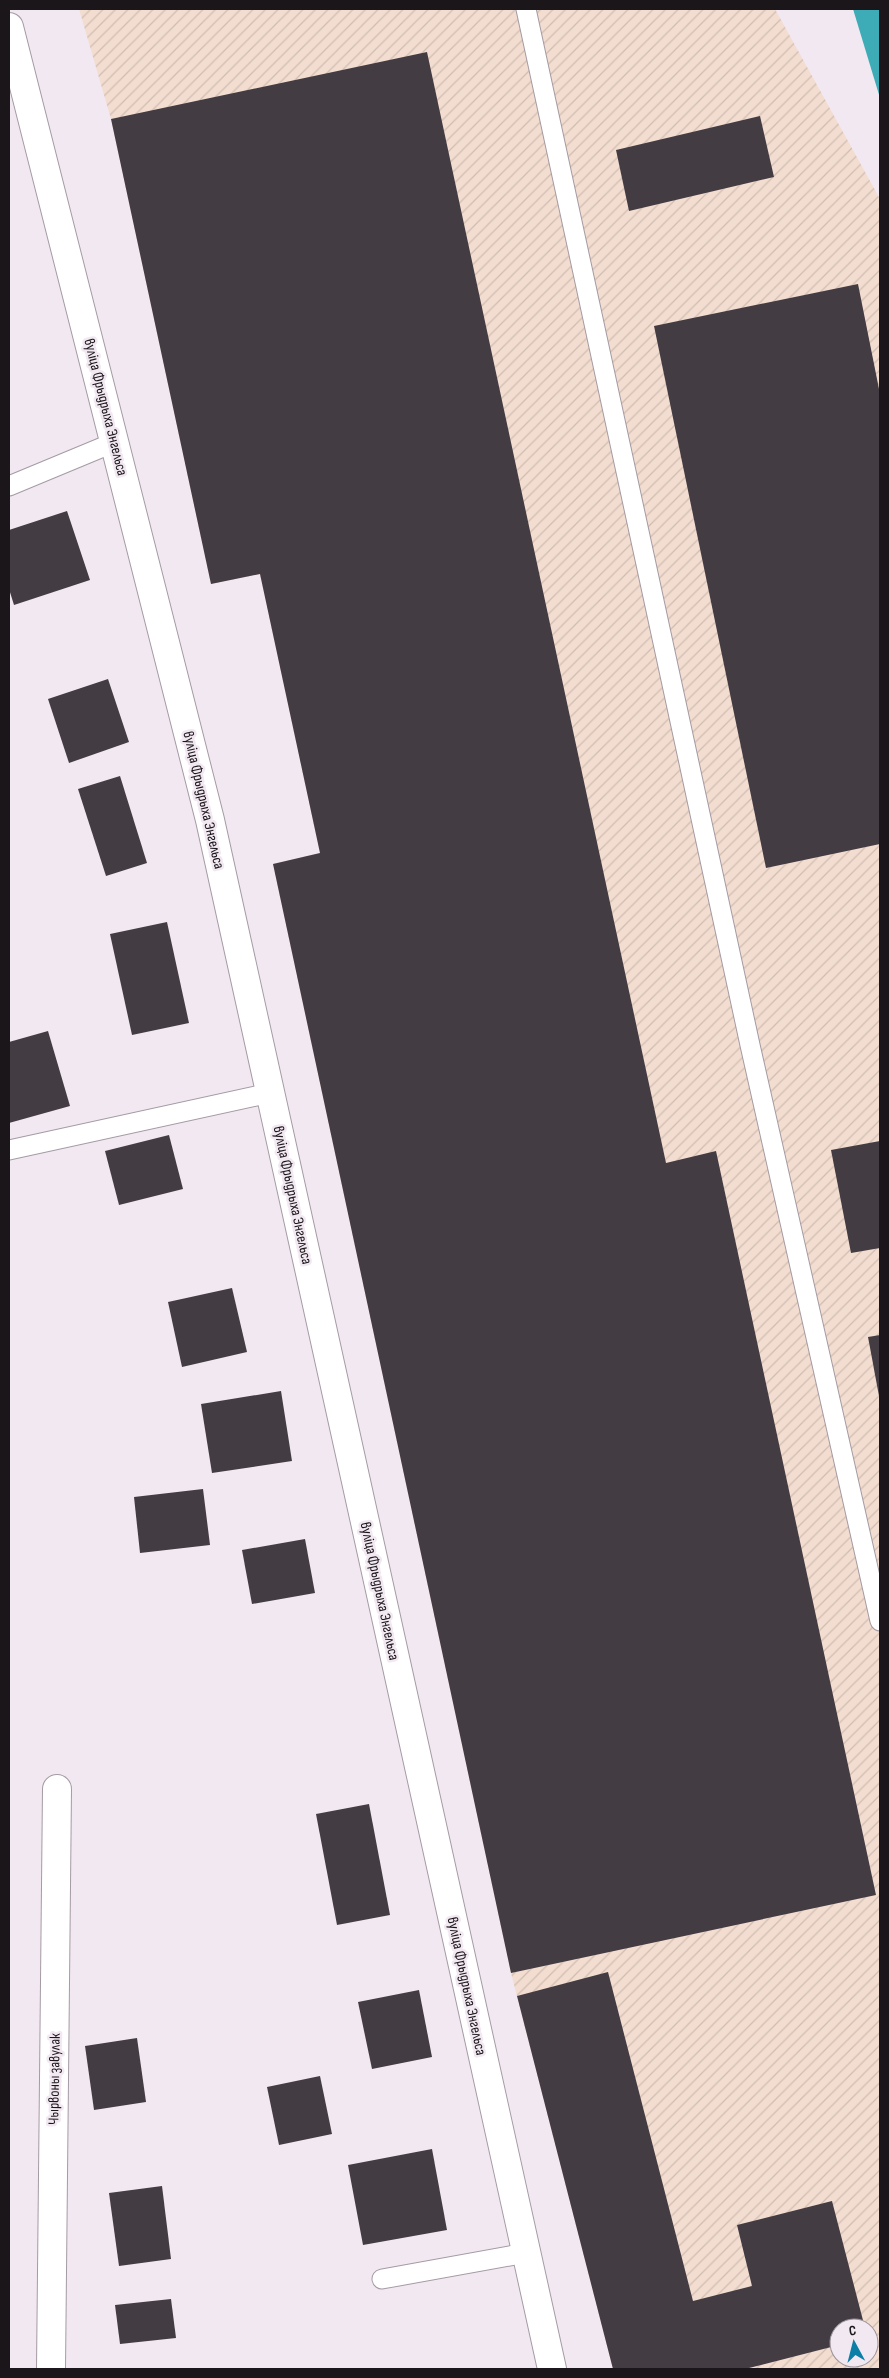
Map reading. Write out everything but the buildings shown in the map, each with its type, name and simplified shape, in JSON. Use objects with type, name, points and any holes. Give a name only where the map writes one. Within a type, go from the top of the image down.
[{"type":"street","name":"вуліца Фрыдрыха Энгельса","points":[[9,27],[210,820],[552,2369]]},
{"type":"street","name":"Чырвоны завулак","points":[[51,2369],[57,1789]]},
{"type":"lane","points":[[526,9],[750,1045],[880,1621]]},
{"type":"lane","points":[[9,486],[115,442]]},
{"type":"lane","points":[[9,1150],[270,1093]]},
{"type":"lane","points":[[382,2279],[526,2253]]},
{"type":"shaded area","points":[[79,9],[775,9],[880,199],[880,2369],[613,2369],[511,1973],[273,864],[320,853],[260,574],[211,584],[111,119]]},
{"type":"water","points":[[853,9],[880,9],[880,98]]}]
